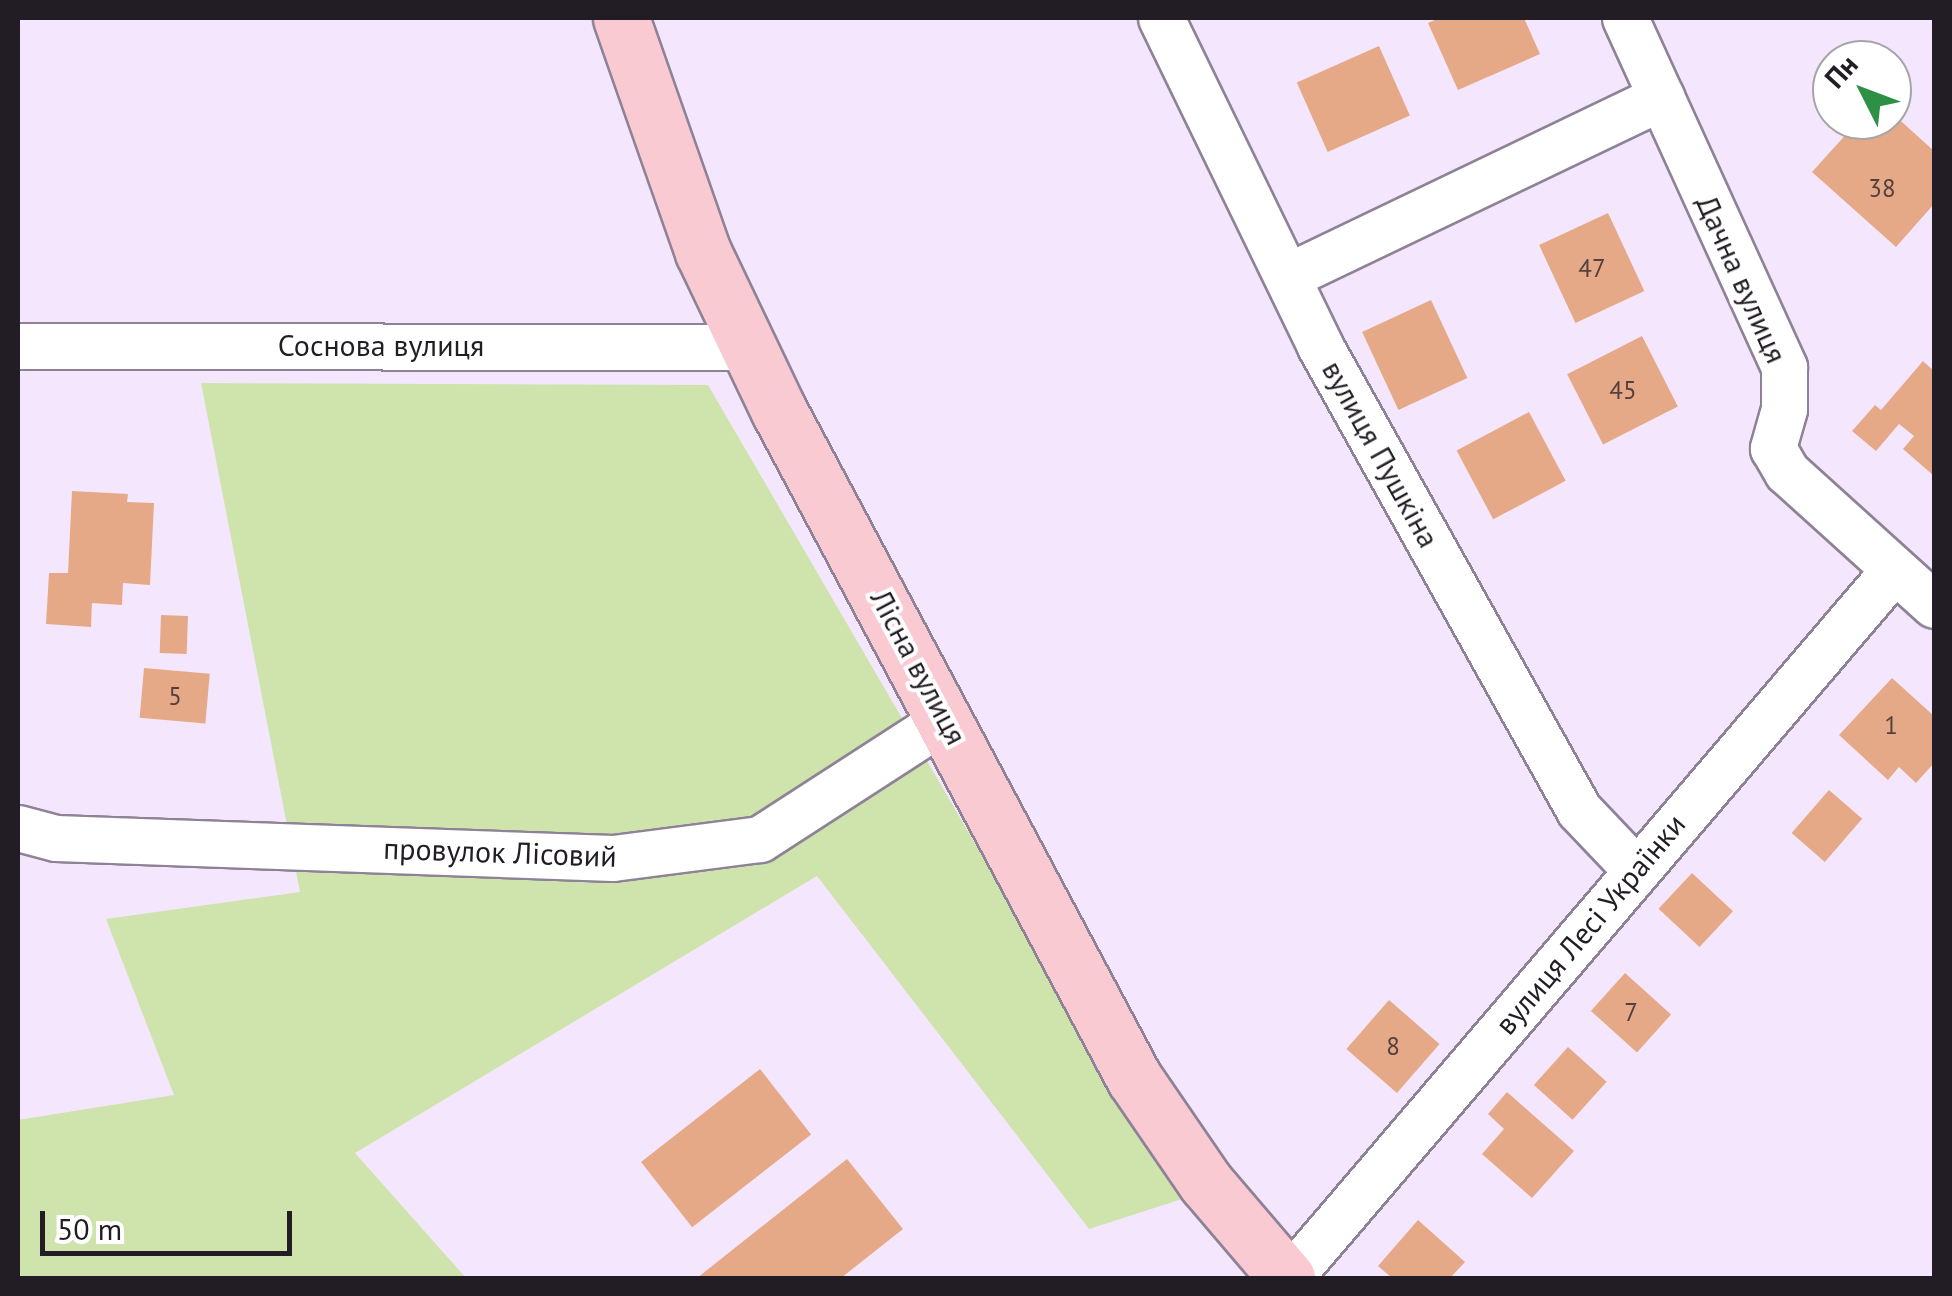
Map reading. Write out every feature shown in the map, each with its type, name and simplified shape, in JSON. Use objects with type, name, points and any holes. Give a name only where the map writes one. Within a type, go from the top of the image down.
[{"type":"main road","name":"Лісна вулиця","points":[[621,18],[703,252],[746,346],[947,718],[1134,1078],[1206,1183],[1288,1278]]},
{"type":"street","name":"вулиця Пушкіна","points":[[1160,18],[1320,346],[1579,810],[1635,869]]},
{"type":"street","name":"Дачна вулиця","points":[[1625,18],[1784,367],[1784,410],[1773,448],[1786,472],[1934,605]]},
{"type":"street","points":[[1288,276],[1661,97]]},
{"type":"street","name":"Соснова вулиця","points":[[18,346],[746,346]]},
{"type":"street","name":"вулиця Лесі Українки","points":[[1288,1278],[1893,571]]},
{"type":"street","name":"провулок Лісовий","points":[[18,828],[56,838],[613,858],[760,839],[947,718]]},
{"type":"green space","points":[[201,383],[708,385],[1182,1199],[1089,1229],[817,876],[355,1153],[466,1278],[18,1278],[18,1120],[174,1095],[106,919],[300,892]]},
{"type":"building","points":[[1439,18],[1524,18],[1540,54],[1458,90],[1428,23]]},
{"type":"building","points":[[1379,46],[1410,115],[1328,152],[1297,83]]},
{"type":"building","points":[[1912,131],[1934,151],[1934,204],[1896,247],[1812,172],[1841,140],[1912,140]]},
{"type":"building","points":[[1608,213],[1644,291],[1575,323],[1539,245]]},
{"type":"building","points":[[1431,300],[1467,378],[1398,410],[1362,332]]},
{"type":"building","points":[[1642,336],[1678,406],[1603,445],[1567,374]]},
{"type":"building","points":[[1923,361],[1934,371],[1934,476],[1903,449],[1914,436],[1899,424],[1876,451],[1852,431],[1875,405],[1881,410]]},
{"type":"building","points":[[1529,412],[1566,481],[1493,519],[1457,450]]},
{"type":"building","points":[[72,491],[128,494],[127,502],[154,503],[150,585],[123,583],[122,605],[92,603],[91,627],[46,624],[49,573],[68,573]]},
{"type":"building","points":[[161,615],[188,616],[187,654],[160,653]]},
{"type":"building","points":[[144,668],[210,674],[205,724],[140,718]]},
{"type":"building","points":[[1892,678],[1934,716],[1934,763],[1916,783],[1899,767],[1888,780],[1839,735]]},
{"type":"building","points":[[1829,790],[1862,819],[1825,862],[1792,833]]},
{"type":"building","points":[[1692,873],[1733,911],[1700,947],[1659,909]]},
{"type":"building","points":[[1625,973],[1671,1014],[1637,1052],[1591,1011]]},
{"type":"building","points":[[1389,1000],[1440,1044],[1397,1093],[1346,1049]]},
{"type":"building","points":[[1568,1047],[1607,1082],[1573,1120],[1534,1085]]},
{"type":"building","points":[[760,1069],[811,1134],[692,1227],[641,1162]]},
{"type":"building","points":[[1507,1092],[1574,1151],[1532,1198],[1482,1154],[1504,1129],[1488,1114]]},
{"type":"building","points":[[847,1159],[903,1229],[841,1278],[697,1278]]},
{"type":"building","points":[[1418,1220],[1465,1262],[1450,1278],[1392,1278],[1378,1266]]}]
